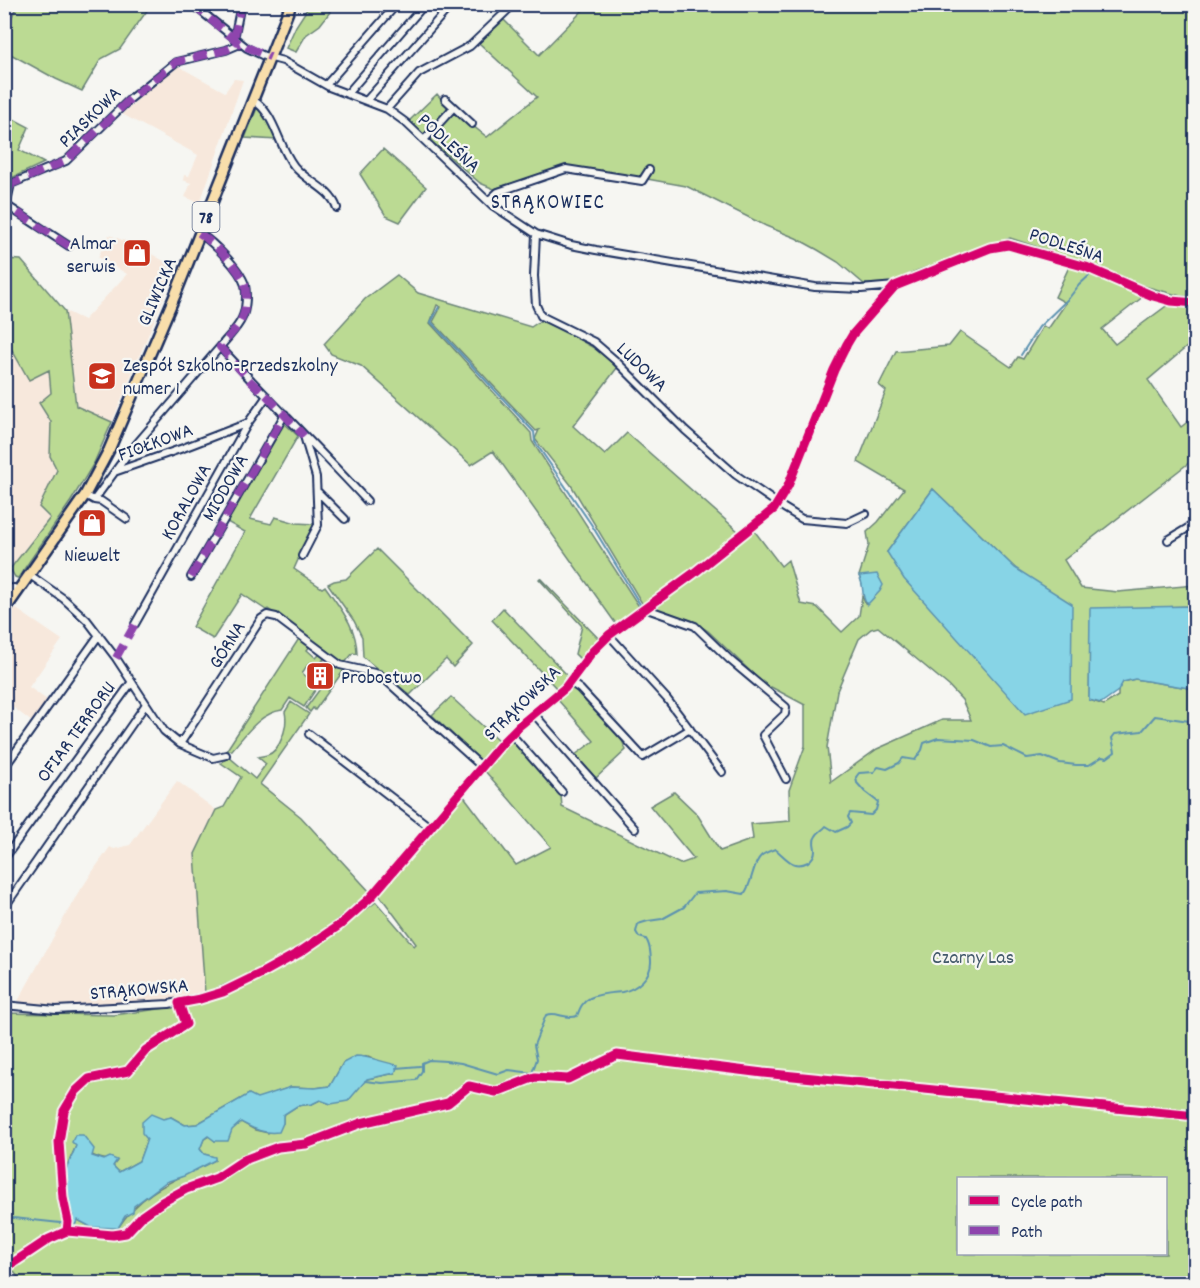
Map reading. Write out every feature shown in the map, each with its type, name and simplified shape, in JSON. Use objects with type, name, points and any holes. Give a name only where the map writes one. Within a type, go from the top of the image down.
[{"type":"main road","name":"GLIWICKA","points":[[4,611],[85,495],[117,433],[291,4]]},
{"type":"street","name":"PODLEŚNA","points":[[192,4],[240,44],[284,62],[346,94],[387,109],[424,140],[501,212],[536,234],[588,248],[815,286],[861,289],[895,286],[990,248],[1008,244],[1086,267],[1154,296],[1171,301],[1196,303]]},
{"type":"street","points":[[234,39],[241,4]]},
{"type":"street","points":[[326,85],[397,4]]},
{"type":"street","points":[[346,94],[425,4]]},
{"type":"street","points":[[366,101],[452,4]]},
{"type":"street","points":[[387,109],[419,73],[476,42],[514,4]]},
{"type":"street","name":"PIASKOWA","points":[[69,246],[6,205],[8,185],[66,161],[130,99],[176,62],[226,50],[240,44]]},
{"type":"street","points":[[445,99],[472,124]]},
{"type":"street","points":[[253,100],[264,108],[292,164],[330,195],[337,208]]},
{"type":"street","points":[[424,140],[434,132],[453,108]]},
{"type":"street","points":[[488,201],[498,192],[566,169],[642,180],[649,170]]},
{"type":"street","points":[[117,471],[127,455],[242,318],[245,289],[243,280],[216,247],[199,233]]},
{"type":"street","name":"LUDOWA","points":[[536,234],[534,276],[536,305],[541,316],[594,342],[736,475],[778,504]]},
{"type":"street","name":"STRĄKOWSKA","points":[[4,1005],[56,1011],[179,1003],[200,999],[223,992],[289,959],[336,928],[370,898],[481,766],[511,734],[558,695],[592,652],[609,635],[694,573],[778,504],[788,486],[830,379],[847,344],[895,286]]},
{"type":"street","points":[[220,347],[367,501]]},
{"type":"street","name":"KORALOWA","points":[[135,624],[248,423],[267,396]]},
{"type":"street","name":"MIODOWA","points":[[191,577],[285,414]]},
{"type":"street","name":"FIOŁKOWA","points":[[94,500],[117,471],[248,423]]},
{"type":"street","points":[[302,556],[317,529],[318,492],[304,436]]},
{"type":"street","points":[[310,454],[321,451]]},
{"type":"street","points":[[318,492],[345,519]]},
{"type":"street","points":[[85,495],[101,501],[127,519]]},
{"type":"street","points":[[778,504],[801,519],[847,523],[866,514]]},
{"type":"street","points":[[1168,540],[1196,523]]},
{"type":"street","points":[[30,575],[81,612],[116,658],[164,731],[180,744],[213,758],[226,755]]},
{"type":"street","points":[[4,589],[14,588],[18,591]]},
{"type":"street","points":[[647,609],[695,626],[730,660],[786,706],[785,714],[763,735],[786,779]]},
{"type":"street","name":"GÓRNA","points":[[180,744],[265,615],[276,617],[340,664],[379,674],[481,766]]},
{"type":"street","points":[[4,768],[99,635]]},
{"type":"street","points":[[609,635],[667,699],[722,772]]},
{"type":"street","points":[[570,682],[580,689],[643,757],[690,729]]},
{"type":"street","name":"OFIAR TERRORU","points":[[4,859],[131,683]]},
{"type":"street","points":[[4,908],[146,704]]},
{"type":"street","points":[[534,714],[635,829]]},
{"type":"street","points":[[309,734],[431,828]]},
{"type":"street","points":[[511,734],[562,792]]},
{"type":"shaded area","points":[[178,66],[225,92],[234,79],[243,80],[200,203],[185,197],[191,183],[183,180],[184,175],[189,176],[198,155],[122,114]]},
{"type":"shaded area","points":[[109,235],[136,245],[176,268],[112,422],[76,406],[65,311],[84,320],[127,274],[98,257]]},
{"type":"shaded area","points":[[12,350],[49,369],[51,393],[39,404],[51,422],[50,456],[57,470],[39,507],[50,518],[13,568],[5,572],[4,353]]},
{"type":"shaded area","points":[[15,608],[62,640],[29,687],[47,700],[32,722],[14,708],[5,720],[5,624]]},
{"type":"shaded area","points":[[177,781],[216,810],[195,854],[205,994],[162,1002],[56,1007],[17,1003],[74,900],[110,847],[114,849],[130,845]]},
{"type":"green space","points":[[17,4],[151,5],[120,49],[101,59],[82,91],[5,51],[5,32]]},
{"type":"green space","points":[[668,4],[1195,5],[1195,297],[1181,296],[1144,286],[1087,263],[1010,238],[916,271],[892,283],[864,284],[838,262],[818,250],[686,186],[564,166],[494,189],[480,183],[429,139],[454,111],[487,137],[537,97],[479,43],[504,20],[539,55],[588,5],[652,5],[667,8]]},
{"type":"green space","points":[[309,6],[326,6],[330,12],[320,25],[306,35],[296,52],[286,48],[296,26]]},
{"type":"green space","points":[[437,94],[447,106],[446,113],[426,137],[409,121]]},
{"type":"green space","points":[[257,108],[266,114],[277,140],[245,138]]},
{"type":"green space","points":[[4,114],[29,127],[19,150],[44,163],[5,181]]},
{"type":"green space","points":[[383,149],[426,187],[400,222],[386,216],[360,174]]},
{"type":"green space","points":[[4,259],[21,260],[65,311],[76,406],[112,422],[94,463],[18,578],[10,569],[50,518],[39,507],[57,470],[50,456],[51,422],[39,403],[51,393],[49,370],[29,380],[12,350],[5,353]]},
{"type":"green space","name":"Czarny Las","points":[[1069,267],[1101,277],[1144,296],[1102,329],[1115,344],[1169,304],[1195,306],[1195,340],[1148,380],[1181,427],[1195,416],[1195,458],[1064,560],[1081,588],[1118,592],[1195,585],[1195,606],[1091,609],[1089,700],[1104,705],[1118,696],[1118,688],[1123,682],[1135,679],[1195,689],[1195,1283],[22,1283],[5,1259],[4,1013],[114,1015],[174,1007],[235,991],[313,949],[376,902],[414,946],[416,944],[378,893],[463,795],[516,865],[551,847],[484,770],[510,739],[513,739],[561,795],[562,807],[680,864],[694,859],[650,806],[674,792],[697,814],[720,851],[753,839],[751,824],[790,821],[789,790],[805,746],[805,705],[771,687],[769,689],[708,631],[693,621],[659,610],[657,607],[753,529],[781,566],[788,560],[801,604],[817,607],[842,632],[859,616],[862,596],[866,605],[859,576],[869,545],[867,532],[878,522],[904,489],[858,462],[886,391],[879,385],[896,351],[949,346],[960,332],[1011,367],[1018,357],[1023,359],[1043,326],[1048,329],[1066,303],[1055,297]],"holes":[[[933,489],[1015,568],[887,552]],[[878,627],[949,686],[962,700],[971,720],[942,720],[877,749],[831,782],[827,747],[837,691],[859,639],[871,629]],[[368,1056],[385,1064],[395,1073],[367,1079],[331,1104],[320,1100],[312,1104],[297,1106],[283,1115],[283,1123],[268,1133],[255,1130],[241,1122],[215,1141],[209,1136],[204,1139],[200,1149],[204,1154],[214,1157],[215,1160],[173,1180],[149,1195],[127,1215],[118,1228],[91,1227],[78,1220],[70,1222],[73,1216],[64,1181],[67,1166],[76,1146],[105,1160],[117,1161],[113,1166],[119,1172],[139,1161],[147,1139],[171,1117],[185,1125],[197,1124],[249,1094],[257,1099],[291,1087],[330,1086],[343,1063]]]},
{"type":"green space","points":[[397,275],[418,293],[531,327],[543,319],[601,352],[617,368],[573,426],[605,455],[627,433],[739,532],[643,605],[571,485],[535,439],[539,430],[536,431],[433,322],[441,307],[437,305],[430,323],[531,433],[532,441],[640,608],[616,624],[493,451],[471,465],[361,366],[331,354],[324,344],[365,299]]},
{"type":"green space","points":[[284,423],[298,436],[250,519],[271,524],[275,517],[296,523],[314,524],[294,569],[322,588],[325,586],[347,618],[354,635],[357,654],[353,653],[344,664],[268,609],[266,610],[242,594],[213,639],[192,627],[245,532],[227,522]]},
{"type":"green space","points":[[377,549],[473,645],[453,667],[446,659],[410,695],[363,657],[362,637],[354,621],[328,584],[346,579]]},
{"type":"green space","points":[[540,578],[598,638],[599,642],[573,672],[580,659],[575,654],[582,626]]},
{"type":"green space","points":[[503,608],[569,677],[559,691],[492,620]]},
{"type":"green space","points":[[300,637],[311,645],[307,650],[316,658],[321,653],[326,656],[317,668],[309,663],[302,673],[318,686],[304,707],[290,698],[282,710],[260,720],[232,750],[226,751]]},
{"type":"green space","points":[[324,661],[330,666],[333,662],[344,670],[315,710],[313,708],[310,712],[306,708],[331,674],[320,666]]},
{"type":"green space","points":[[574,688],[621,738],[626,750],[596,778],[575,755],[594,741],[558,700],[569,689]]},
{"type":"green space","points":[[451,697],[498,740],[485,759],[479,759],[432,715]]},
{"type":"green space","points":[[291,702],[309,714],[260,784],[301,817],[370,892],[317,936],[285,958],[246,978],[205,994],[195,854],[216,810],[224,807],[241,777],[221,763],[229,757],[255,779],[266,764],[258,757],[272,753],[280,743],[284,730],[285,712]]},
{"type":"water","points":[[933,489],[1015,568],[1072,604],[1071,699],[1025,714],[904,579],[887,552]]},
{"type":"water","points":[[877,574],[883,585],[867,605],[859,576]]},
{"type":"water","points":[[1195,606],[1195,689],[1135,679],[1123,682],[1118,691],[1101,703],[1089,700],[1090,608]]},
{"type":"water","points":[[356,1056],[398,1065],[395,1073],[367,1079],[348,1101],[331,1104],[320,1100],[312,1104],[297,1106],[283,1115],[283,1123],[279,1132],[263,1132],[241,1122],[232,1130],[228,1141],[215,1141],[208,1136],[204,1139],[200,1149],[204,1154],[215,1157],[215,1160],[184,1176],[166,1182],[134,1206],[133,1212],[125,1216],[118,1228],[91,1227],[78,1220],[73,1228],[70,1227],[73,1216],[63,1185],[66,1170],[76,1146],[72,1142],[75,1135],[83,1135],[94,1149],[92,1156],[104,1160],[110,1157],[117,1160],[113,1166],[119,1172],[139,1161],[147,1139],[142,1133],[142,1122],[151,1114],[163,1119],[171,1117],[185,1125],[197,1124],[249,1094],[257,1098],[291,1087],[330,1086],[343,1063]]},
{"type":"waterway","points":[[1021,355],[1039,327],[1092,273]]},
{"type":"waterway","points":[[439,307],[431,322],[534,432],[535,442],[591,524],[641,606]]},
{"type":"waterway","points":[[365,1081],[382,1083],[416,1080],[422,1071],[422,1063],[429,1060],[461,1063],[498,1074],[509,1070],[532,1073],[537,1059],[534,1045],[546,1015],[577,1016],[583,1003],[590,998],[628,990],[638,985],[646,976],[651,966],[650,949],[646,939],[639,937],[636,932],[638,924],[662,919],[684,907],[695,893],[727,891],[744,894],[758,859],[775,849],[793,864],[808,862],[814,854],[815,838],[826,826],[836,832],[851,823],[848,817],[850,813],[871,815],[876,810],[878,802],[857,783],[856,777],[859,773],[874,772],[878,767],[887,769],[899,763],[903,758],[915,760],[924,743],[938,738],[974,740],[991,747],[1003,746],[1027,758],[1042,756],[1060,763],[1089,765],[1115,752],[1112,738],[1115,734],[1142,731],[1155,716],[1196,722]]},
{"type":"waterway","points":[[396,1068],[420,1066]]},
{"type":"waterway","points":[[4,1217],[70,1224]]},
{"type":"marked path","points":[[192,4],[240,44],[270,57]]},
{"type":"marked path","points":[[234,39],[241,4]]},
{"type":"marked path","points":[[69,246],[6,205],[11,184],[66,161],[130,99],[176,62],[226,50],[240,44]]},
{"type":"marked path","points":[[199,233],[225,256],[238,271],[245,285],[246,302],[243,315],[220,347],[304,436]]},
{"type":"marked path","points":[[191,577],[285,414]]},
{"type":"marked path","points":[[116,658],[135,624]]},
{"type":"cycle path","points":[[67,1231],[68,1222],[63,1198],[59,1142],[64,1111],[76,1091],[89,1079],[128,1071],[146,1050],[186,1024],[179,1003],[223,992],[262,973],[300,952],[341,924],[370,898],[504,741],[565,688],[592,652],[609,635],[694,573],[774,509],[788,486],[834,370],[847,344],[895,286],[990,248],[1008,245],[1086,267],[1153,296],[1171,301],[1196,303]]},
{"type":"cycle path","points":[[4,1269],[49,1239],[67,1231],[113,1235],[126,1233],[142,1216],[162,1202],[186,1189],[217,1178],[244,1160],[278,1147],[306,1144],[361,1123],[448,1103],[469,1086],[496,1092],[535,1077],[568,1079],[617,1055],[763,1073],[1196,1116]]},
{"type":"place","name":"Almar serwis","points":[[137,253]]},
{"type":"place","name":"Zespół Szkolno-Przedszkolny numer 1","points":[[102,376]]},
{"type":"place","name":"Niewelt","points":[[92,523]]},
{"type":"place","name":"Probostwo","points":[[320,676]]},
{"type":"district","name":"STRĄKOWIEC","points":[[548,201]]}]
